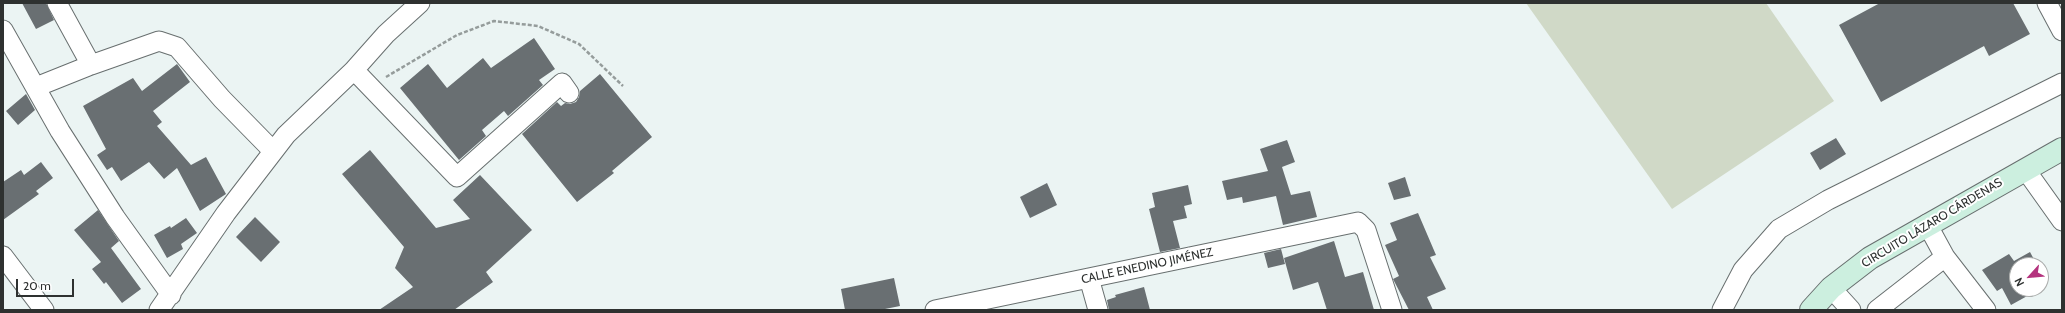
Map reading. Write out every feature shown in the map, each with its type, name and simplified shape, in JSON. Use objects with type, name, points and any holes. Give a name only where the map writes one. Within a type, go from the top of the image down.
[{"type":"street","points":[[57,3],[91,64]]},
{"type":"street","points":[[159,310],[171,295],[226,213],[286,135],[360,63],[386,34],[420,3]]},
{"type":"street","points":[[2047,3],[2062,31]]},
{"type":"street","points":[[3,30],[60,131],[115,217],[171,295]]},
{"type":"street","points":[[36,87],[91,64],[160,41],[177,47],[222,99],[273,151]]},
{"type":"street","points":[[360,63],[457,177],[562,83],[569,93]]},
{"type":"street","points":[[1722,310],[1744,270],[1779,229],[1828,200],[2062,83]]},
{"type":"street","name":"CIRCUITO LÁZARO CÁRDENAS","points":[[1811,310],[1832,288],[1870,258],[1927,224],[2062,149]]},
{"type":"street","points":[[2025,169],[2062,221]]},
{"type":"street","name":"CALLE ENEDINO JIMÉNEZ","points":[[941,309],[1358,222],[1366,230],[1392,310]]},
{"type":"street","points":[[1927,224],[1945,257],[1986,310]]},
{"type":"street","points":[[3,256],[44,310]]},
{"type":"street","points":[[1877,310],[1945,257]]},
{"type":"street","points":[[1089,278],[1098,310]]},
{"type":"street","points":[[1832,288],[1851,310]]},
{"type":"path","points":[[360,63],[386,77],[457,35],[494,21],[538,26],[579,44],[623,86]]},
{"type":"green space","points":[[1526,3],[1766,3],[1834,101],[1672,209]]},
{"type":"building","points":[[22,3],[46,3],[54,20],[36,29]]},
{"type":"building","points":[[1880,3],[2013,3],[2030,34],[1989,56],[1984,46],[1881,102],[1839,25]]},
{"type":"building","points":[[534,38],[555,69],[539,80],[543,85],[508,116],[504,111],[482,130],[486,136],[459,160],[400,88],[428,64],[447,88],[483,58],[491,68]]},
{"type":"building","points":[[177,64],[190,82],[153,111],[162,122],[157,126],[191,165],[206,157],[226,194],[200,211],[177,168],[164,179],[149,162],[121,181],[112,167],[107,170],[97,155],[106,149],[83,106],[133,78],[142,91]]},
{"type":"building","points":[[600,74],[652,137],[612,171],[614,173],[577,202],[522,134],[557,102],[561,106],[565,103],[570,104],[576,102],[580,91]]},
{"type":"building","points":[[26,94],[35,110],[18,125],[6,111]]},
{"type":"building","points":[[1836,138],[1846,154],[1820,170],[1810,153]]},
{"type":"building","points":[[1287,140],[1295,162],[1282,167],[1291,195],[1310,191],[1317,217],[1283,225],[1276,196],[1243,203],[1242,197],[1227,200],[1222,181],[1268,171],[1260,149]]},
{"type":"building","points":[[370,150],[436,228],[470,219],[453,200],[480,175],[532,230],[486,272],[493,282],[454,310],[379,310],[413,287],[395,268],[404,247],[342,174]]},
{"type":"building","points":[[41,162],[53,178],[36,191],[39,194],[3,220],[3,182],[21,170],[24,175]]},
{"type":"building","points":[[1405,177],[1411,196],[1394,200],[1388,183]]},
{"type":"building","points":[[1047,183],[1057,205],[1030,218],[1020,197]]},
{"type":"building","points":[[1188,185],[1192,204],[1184,206],[1187,218],[1173,221],[1180,248],[1160,252],[1149,209],[1155,207],[1152,193]]},
{"type":"building","points":[[98,210],[119,241],[111,248],[141,289],[122,303],[106,282],[104,284],[92,269],[101,262],[74,230]]},
{"type":"building","points":[[1418,213],[1436,255],[1430,257],[1446,289],[1427,297],[1433,310],[1409,310],[1393,279],[1399,276],[1385,245],[1397,240],[1390,223]]},
{"type":"building","points":[[255,217],[280,242],[261,262],[236,237]]},
{"type":"building","points":[[186,218],[197,233],[181,244],[183,249],[167,258],[154,235],[170,226],[171,228]]},
{"type":"building","points":[[1334,241],[1345,277],[1363,272],[1374,310],[1327,310],[1318,282],[1293,290],[1284,258]]},
{"type":"building","points":[[1281,249],[1285,264],[1268,268],[1264,253]]},
{"type":"building","points":[[2030,252],[2033,257],[2021,257]]},
{"type":"building","points":[[2009,254],[2011,257],[2009,257],[2009,297],[2025,297],[2011,305],[2002,288],[1997,291],[1982,270]]},
{"type":"building","points":[[894,278],[900,306],[880,310],[845,310],[841,289]]},
{"type":"building","points":[[1144,287],[1150,310],[1109,310],[1107,300],[1116,297],[1115,295]]}]
